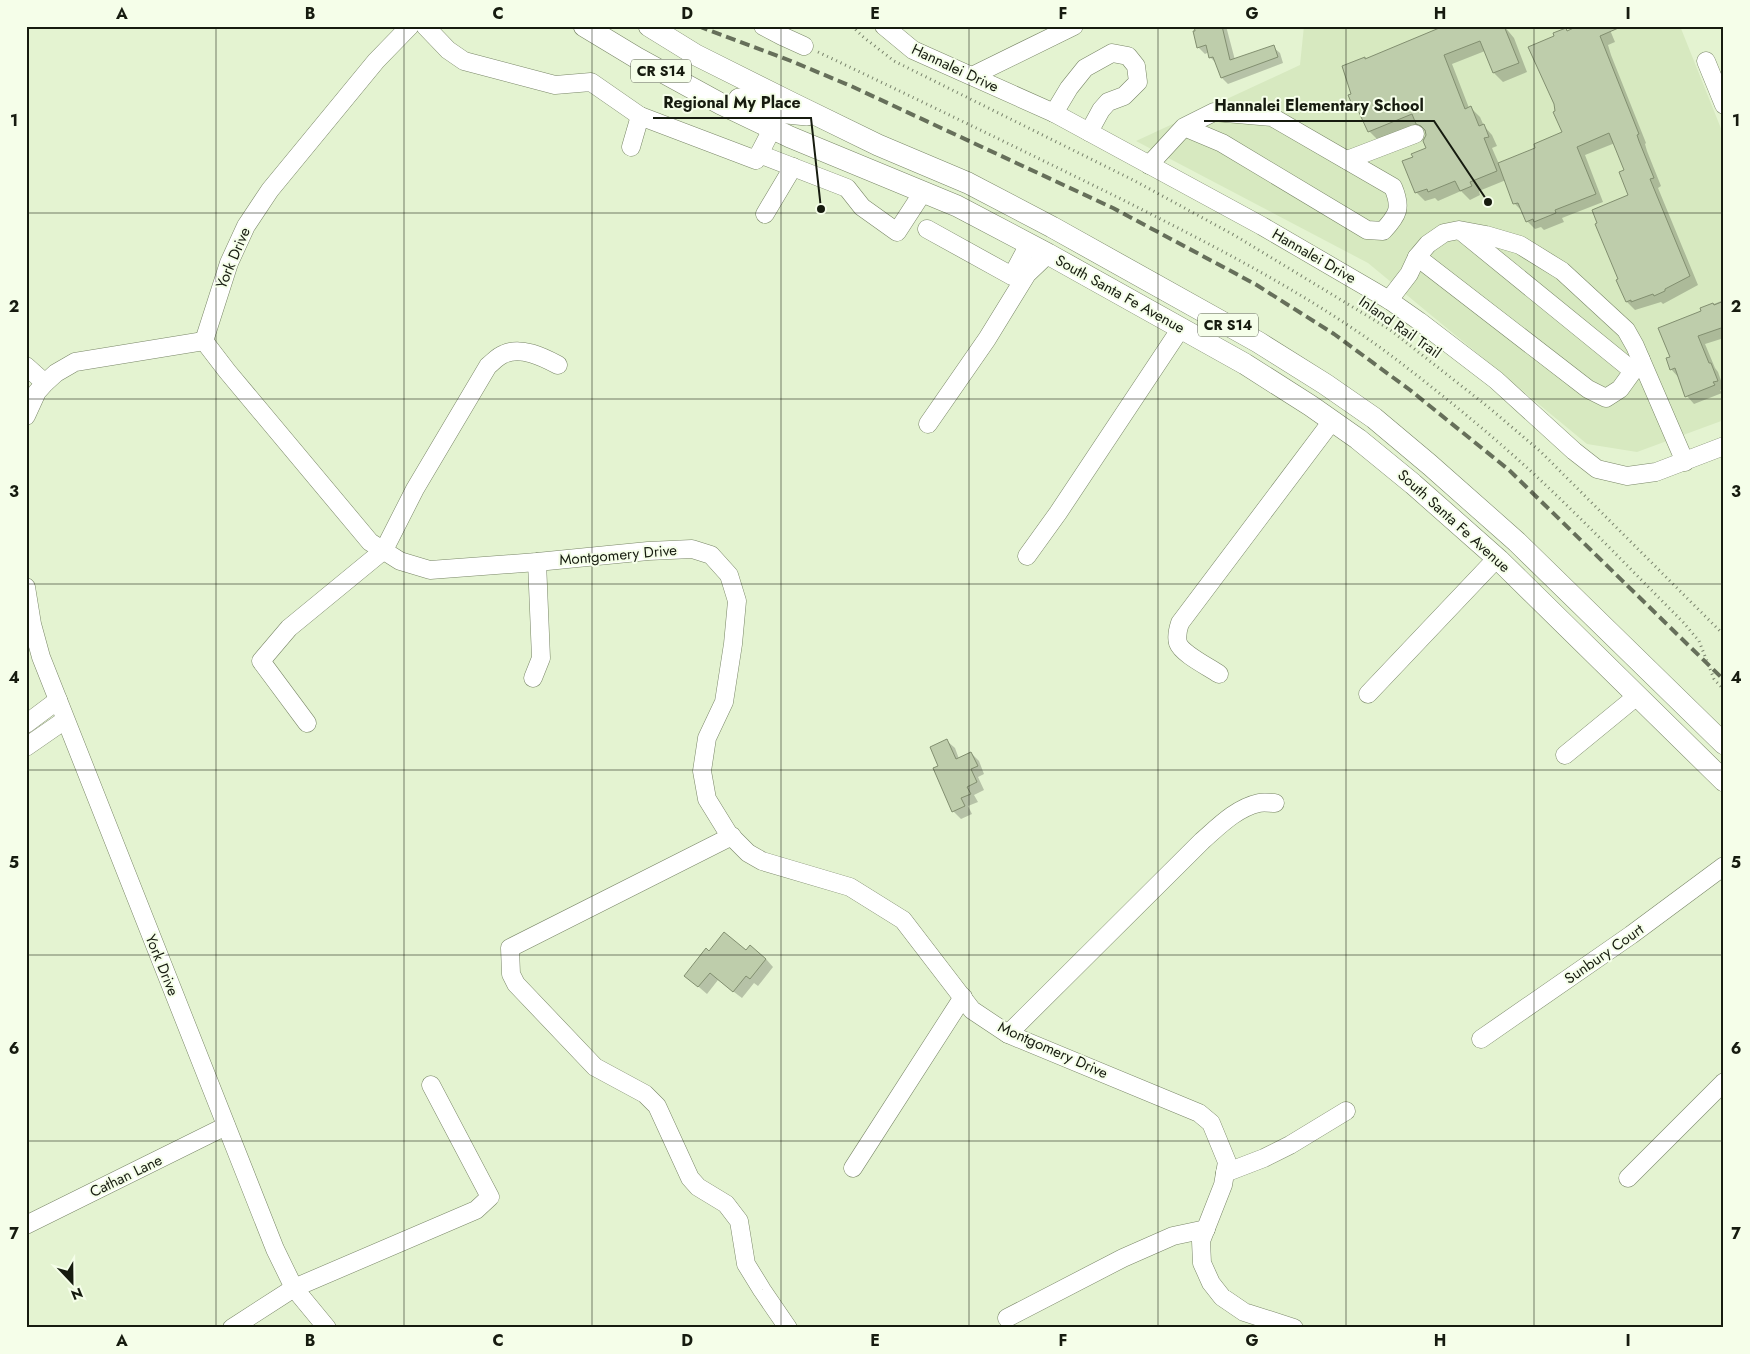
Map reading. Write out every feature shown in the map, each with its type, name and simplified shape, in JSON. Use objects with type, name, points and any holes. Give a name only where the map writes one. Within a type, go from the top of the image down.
[{"type":"main road","name":"South Santa Fe Avenue","points":[[584,26],[637,58],[721,104],[772,129],[957,206],[1245,364],[1332,421],[1358,439],[1413,484],[1497,558],[1724,781]]},
{"type":"main road","points":[[607,26],[686,73],[749,104],[778,112],[822,117]]},
{"type":"main road","name":"South Santa Fe Avenue","points":[[649,26],[696,55],[878,145],[968,183],[1052,227],[1258,342],[1325,384],[1374,418],[1517,542],[1724,744]]},
{"type":"street","name":"York Drive","points":[[204,341],[229,263],[246,226],[270,190],[363,76],[410,26]]},
{"type":"street","points":[[425,26],[448,50],[464,61],[555,84],[591,82],[640,116],[756,160],[772,129]]},
{"type":"street","points":[[763,26],[804,46]]},
{"type":"street","name":"Hannalei Drive","points":[[884,26],[913,50],[1054,113],[1262,226],[1389,300],[1496,380],[1574,452],[1597,469],[1627,476],[1656,472],[1724,446]]},
{"type":"street","points":[[972,76],[1074,26]]},
{"type":"street","points":[[1054,113],[1069,88],[1085,68],[1112,53],[1128,56],[1136,66],[1138,82],[1124,96],[1108,102],[1101,110],[1089,132]]},
{"type":"street","points":[[1706,61],[1724,105]]},
{"type":"street","points":[[1149,165],[1184,127],[1214,112],[1272,118],[1394,187],[1399,201],[1395,219],[1383,231],[1367,230],[1222,142],[1184,127]]},
{"type":"street","points":[[632,147],[640,116]]},
{"type":"street","points":[[1346,160],[1415,134]]},
{"type":"street","points":[[759,154],[847,188],[862,207],[897,232],[923,192]]},
{"type":"street","points":[[766,214],[793,167]]},
{"type":"street","points":[[927,229],[1012,276],[1038,249]]},
{"type":"street","points":[[1389,300],[1410,274],[1428,244],[1444,233],[1460,230],[1520,245],[1562,271],[1626,330],[1637,365],[1685,462]]},
{"type":"street","points":[[1460,230],[1637,365]]},
{"type":"street","points":[[928,424],[988,339],[1028,274],[1038,249]]},
{"type":"street","points":[[1418,258],[1594,392],[1606,398],[1620,389],[1637,365]]},
{"type":"street","points":[[1027,556],[1058,513],[1181,328]]},
{"type":"street","points":[[26,416],[37,392],[45,383],[56,373],[75,362],[204,341]]},
{"type":"street","name":"Montgomery Drive","points":[[204,341],[370,542],[400,561],[430,570],[537,562],[648,550],[692,549],[712,555],[728,575],[737,601],[733,644],[724,702],[707,738],[702,771],[707,799],[732,836],[748,853],[762,861],[850,887],[903,920],[972,1010],[1008,1034],[1199,1113],[1210,1123],[1227,1162],[1222,1185],[1201,1241],[1202,1263],[1211,1284],[1222,1297],[1244,1312],[1294,1328]]},
{"type":"street","points":[[307,724],[261,660],[289,628],[384,550],[415,489],[488,366],[503,354],[515,350],[542,357],[558,365]]},
{"type":"street","points":[[26,366],[45,383]]},
{"type":"street","points":[[1219,674],[1184,652],[1178,643],[1180,623],[1332,421]]},
{"type":"street","points":[[1368,694],[1497,558]]},
{"type":"street","points":[[532,678],[541,658],[537,562]]},
{"type":"street","name":"York Drive","points":[[26,588],[32,624],[41,657],[274,1249],[294,1288],[327,1328]]},
{"type":"street","points":[[1565,755],[1638,696]]},
{"type":"street","points":[[26,724],[58,700]]},
{"type":"street","points":[[26,746],[65,720]]},
{"type":"street","points":[[1008,1034],[1202,841],[1230,817],[1246,808],[1259,803],[1275,802]]},
{"type":"street","points":[[732,836],[510,948],[511,974],[516,984],[595,1067],[646,1094],[657,1106],[690,1178],[698,1187],[726,1204],[739,1221],[746,1264],[788,1328]]},
{"type":"street","name":"Sunbury Court","points":[[1481,1039],[1631,935],[1724,866]]},
{"type":"street","points":[[854,1168],[962,997]]},
{"type":"street","points":[[1628,1178],[1724,1082]]},
{"type":"street","points":[[232,1328],[294,1288],[476,1210],[490,1196],[431,1085]]},
{"type":"street","points":[[1225,1173],[1264,1158],[1290,1145],[1346,1112]]},
{"type":"street","name":"Cathan Lane","points":[[26,1226],[226,1126]]},
{"type":"street","points":[[1007,1318],[1123,1258],[1173,1236],[1206,1228]]},
{"type":"path","name":"Inland Rail Trail","points":[[852,26],[894,61],[1135,181],[1217,226],[1388,330],[1487,406],[1540,451],[1724,635]]},
{"type":"path","points":[[804,46],[1028,152],[1172,225],[1277,282],[1392,356],[1483,429],[1552,491],[1683,622],[1699,641],[1714,679],[1724,690]]},
{"type":"shaded area","points":[[1304,26],[1680,26],[1724,136],[1724,420],[1637,452],[1587,444],[1368,263],[1136,141],[1300,65]]},
{"type":"building","points":[[1194,26],[1222,26],[1230,60],[1274,45],[1278,57],[1221,78],[1213,57],[1209,58],[1206,45],[1197,48],[1193,31],[1195,31]]},
{"type":"building","points":[[1444,26],[1504,26],[1519,63],[1493,73],[1480,41],[1444,55],[1465,109],[1471,106],[1479,126],[1484,124],[1489,137],[1484,138],[1497,171],[1470,182],[1472,186],[1460,191],[1455,181],[1428,192],[1427,189],[1415,193],[1402,161],[1413,157],[1411,154],[1426,148],[1423,141],[1426,135],[1425,130],[1416,124],[1412,114],[1368,132],[1356,106],[1353,107],[1348,95],[1351,94],[1342,66],[1365,57],[1365,59]]},
{"type":"building","points":[[1578,26],[1623,26],[1600,36],[1639,134],[1637,135],[1639,141],[1654,178],[1650,179],[1690,276],[1654,296],[1653,294],[1631,302],[1631,300],[1626,302],[1616,280],[1618,279],[1595,224],[1597,223],[1592,210],[1628,195],[1619,172],[1624,170],[1609,133],[1577,147],[1596,194],[1555,210],[1556,213],[1534,222],[1533,219],[1526,222],[1518,203],[1513,204],[1498,163],[1535,148],[1534,144],[1562,132],[1553,112],[1555,111],[1554,104],[1528,47],[1554,36],[1553,33],[1566,28],[1567,31]]},
{"type":"building","points":[[1724,301],[1724,327],[1698,336],[1718,381],[1713,382],[1715,385],[1685,397],[1675,368],[1670,370],[1666,358],[1670,357],[1658,328],[1701,311],[1700,308]]},
{"type":"building","points":[[947,739],[956,759],[971,752],[978,766],[971,769],[977,782],[967,787],[971,794],[961,798],[965,806],[952,812],[933,768],[938,766],[930,747]]},
{"type":"building","points":[[724,932],[746,950],[750,945],[766,959],[750,979],[746,976],[733,992],[710,973],[698,987],[684,976],[706,948],[709,951]]},
{"type":"railway","points":[[698,26],[851,86],[1113,208],[1255,284],[1334,334],[1410,390],[1509,470],[1724,680]]},
{"type":"place","name":"Hannalei Elementary School","points":[[1488,202]]},
{"type":"place","name":"Regional My Place","points":[[821,209]]}]
